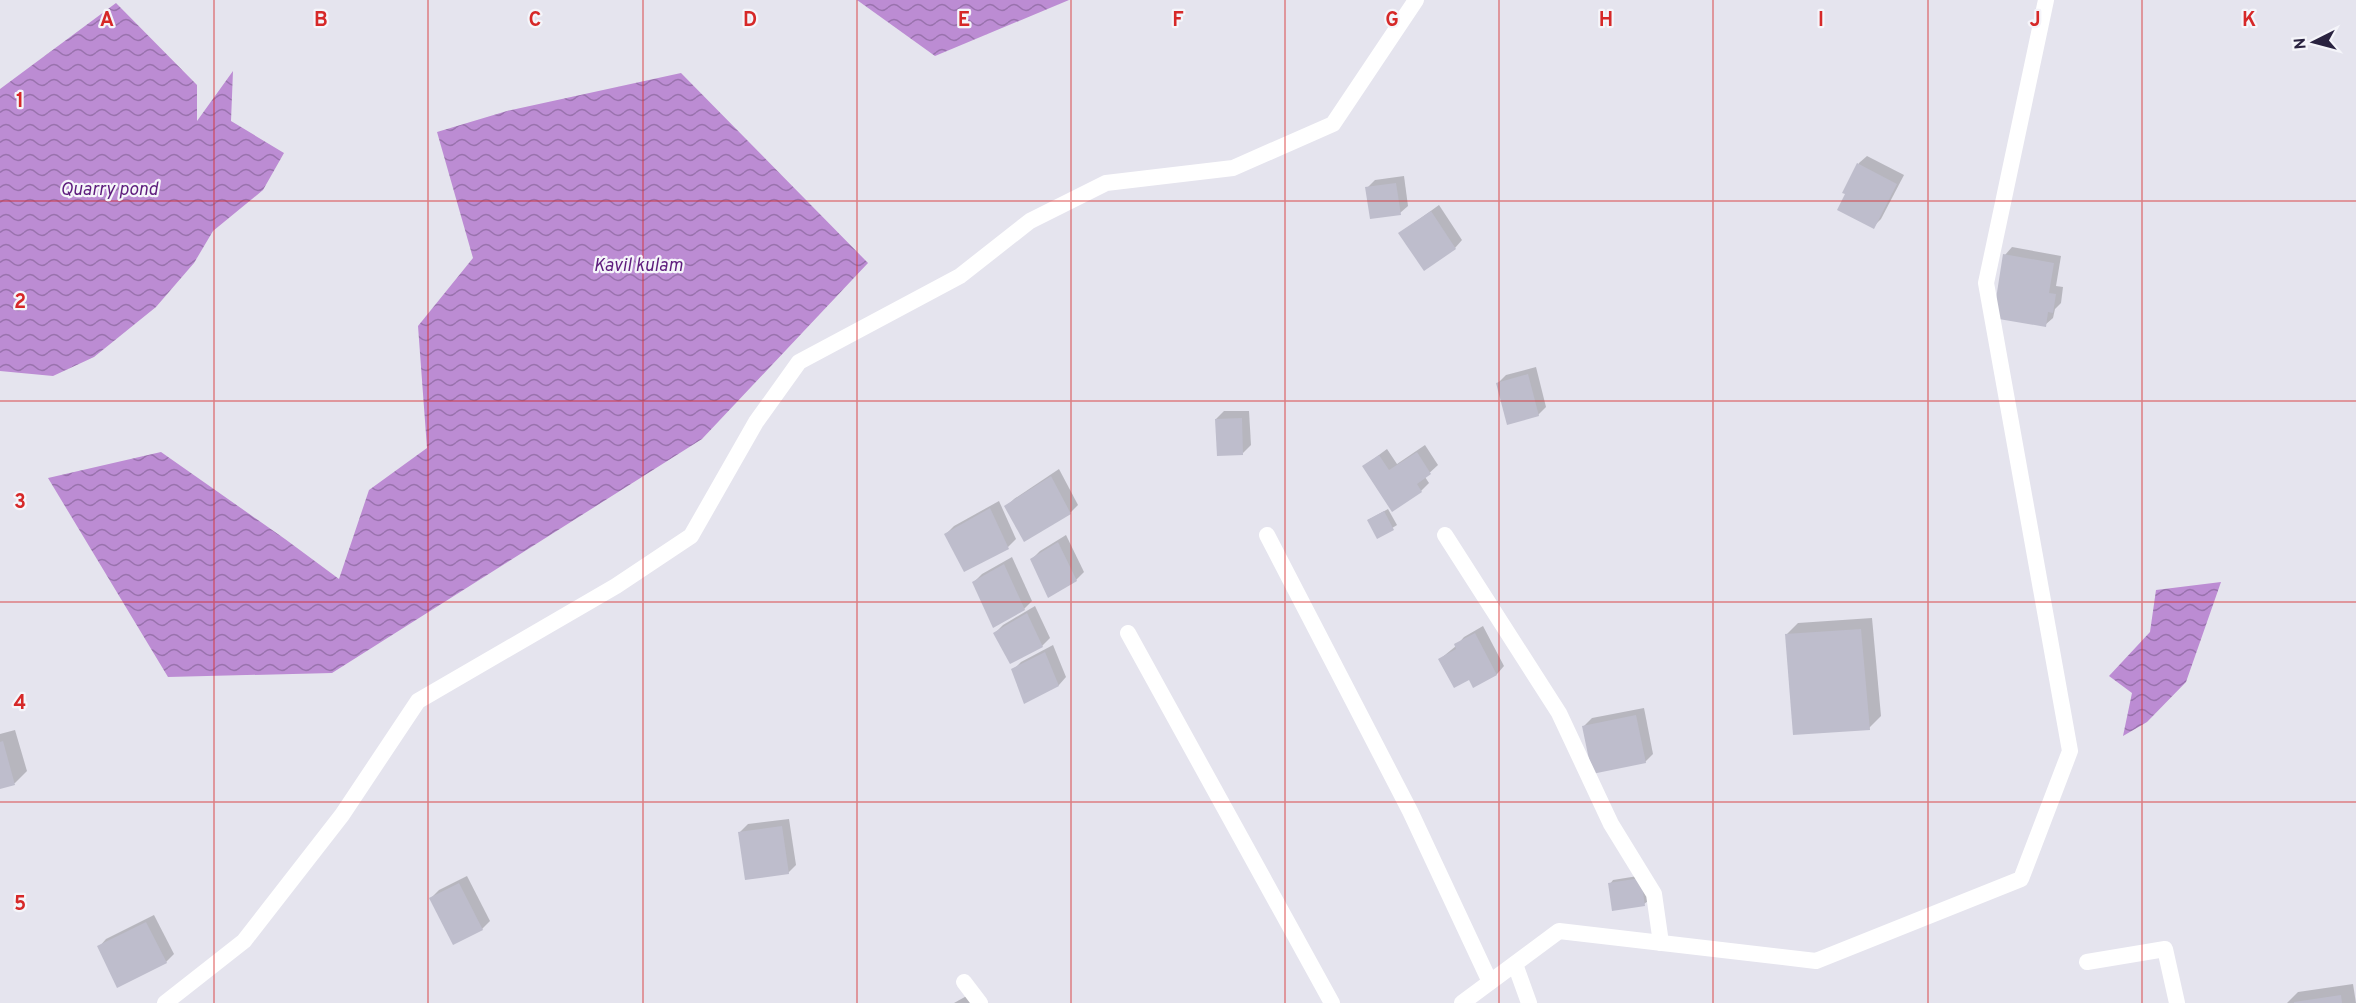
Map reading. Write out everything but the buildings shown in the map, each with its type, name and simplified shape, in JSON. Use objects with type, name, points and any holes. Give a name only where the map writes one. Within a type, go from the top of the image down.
[{"type":"street","points":[[165,1003],[244,941],[342,815],[418,701],[616,586],[691,536],[756,422],[799,362],[960,276],[1030,221],[1106,183],[1233,168],[1333,124],[1416,0]]},
{"type":"street","points":[[1462,1003],[1560,931],[1816,961],[2021,879],[2070,751],[1986,284],[2046,0]]},
{"type":"street","points":[[1267,535],[1410,811],[1490,982]]},
{"type":"street","points":[[1445,535],[1560,713],[1611,824],[1654,894],[1661,943]]},
{"type":"street","points":[[1128,633],[1332,1003]]},
{"type":"street","points":[[2087,962],[2165,949],[2177,1003]]},
{"type":"street","points":[[1515,964],[1529,1003]]},
{"type":"street","points":[[964,982],[980,1003]]},
{"type":"water","points":[[857,0],[1069,0],[935,56]]},
{"type":"water","name":"Quarry pond","points":[[116,3],[197,85],[197,121],[233,71],[231,121],[284,153],[263,190],[213,231],[194,263],[156,307],[94,357],[53,376],[0,371],[0,89]]},
{"type":"water","name":"Kavil kulam","points":[[681,73],[868,263],[702,439],[332,673],[168,677],[48,478],[161,452],[339,579],[369,490],[427,448],[418,326],[473,258],[437,132],[507,111]]},
{"type":"water","points":[[2221,582],[2186,682],[2147,722],[2123,736],[2132,693],[2109,676],[2150,632],[2156,590]]}]
